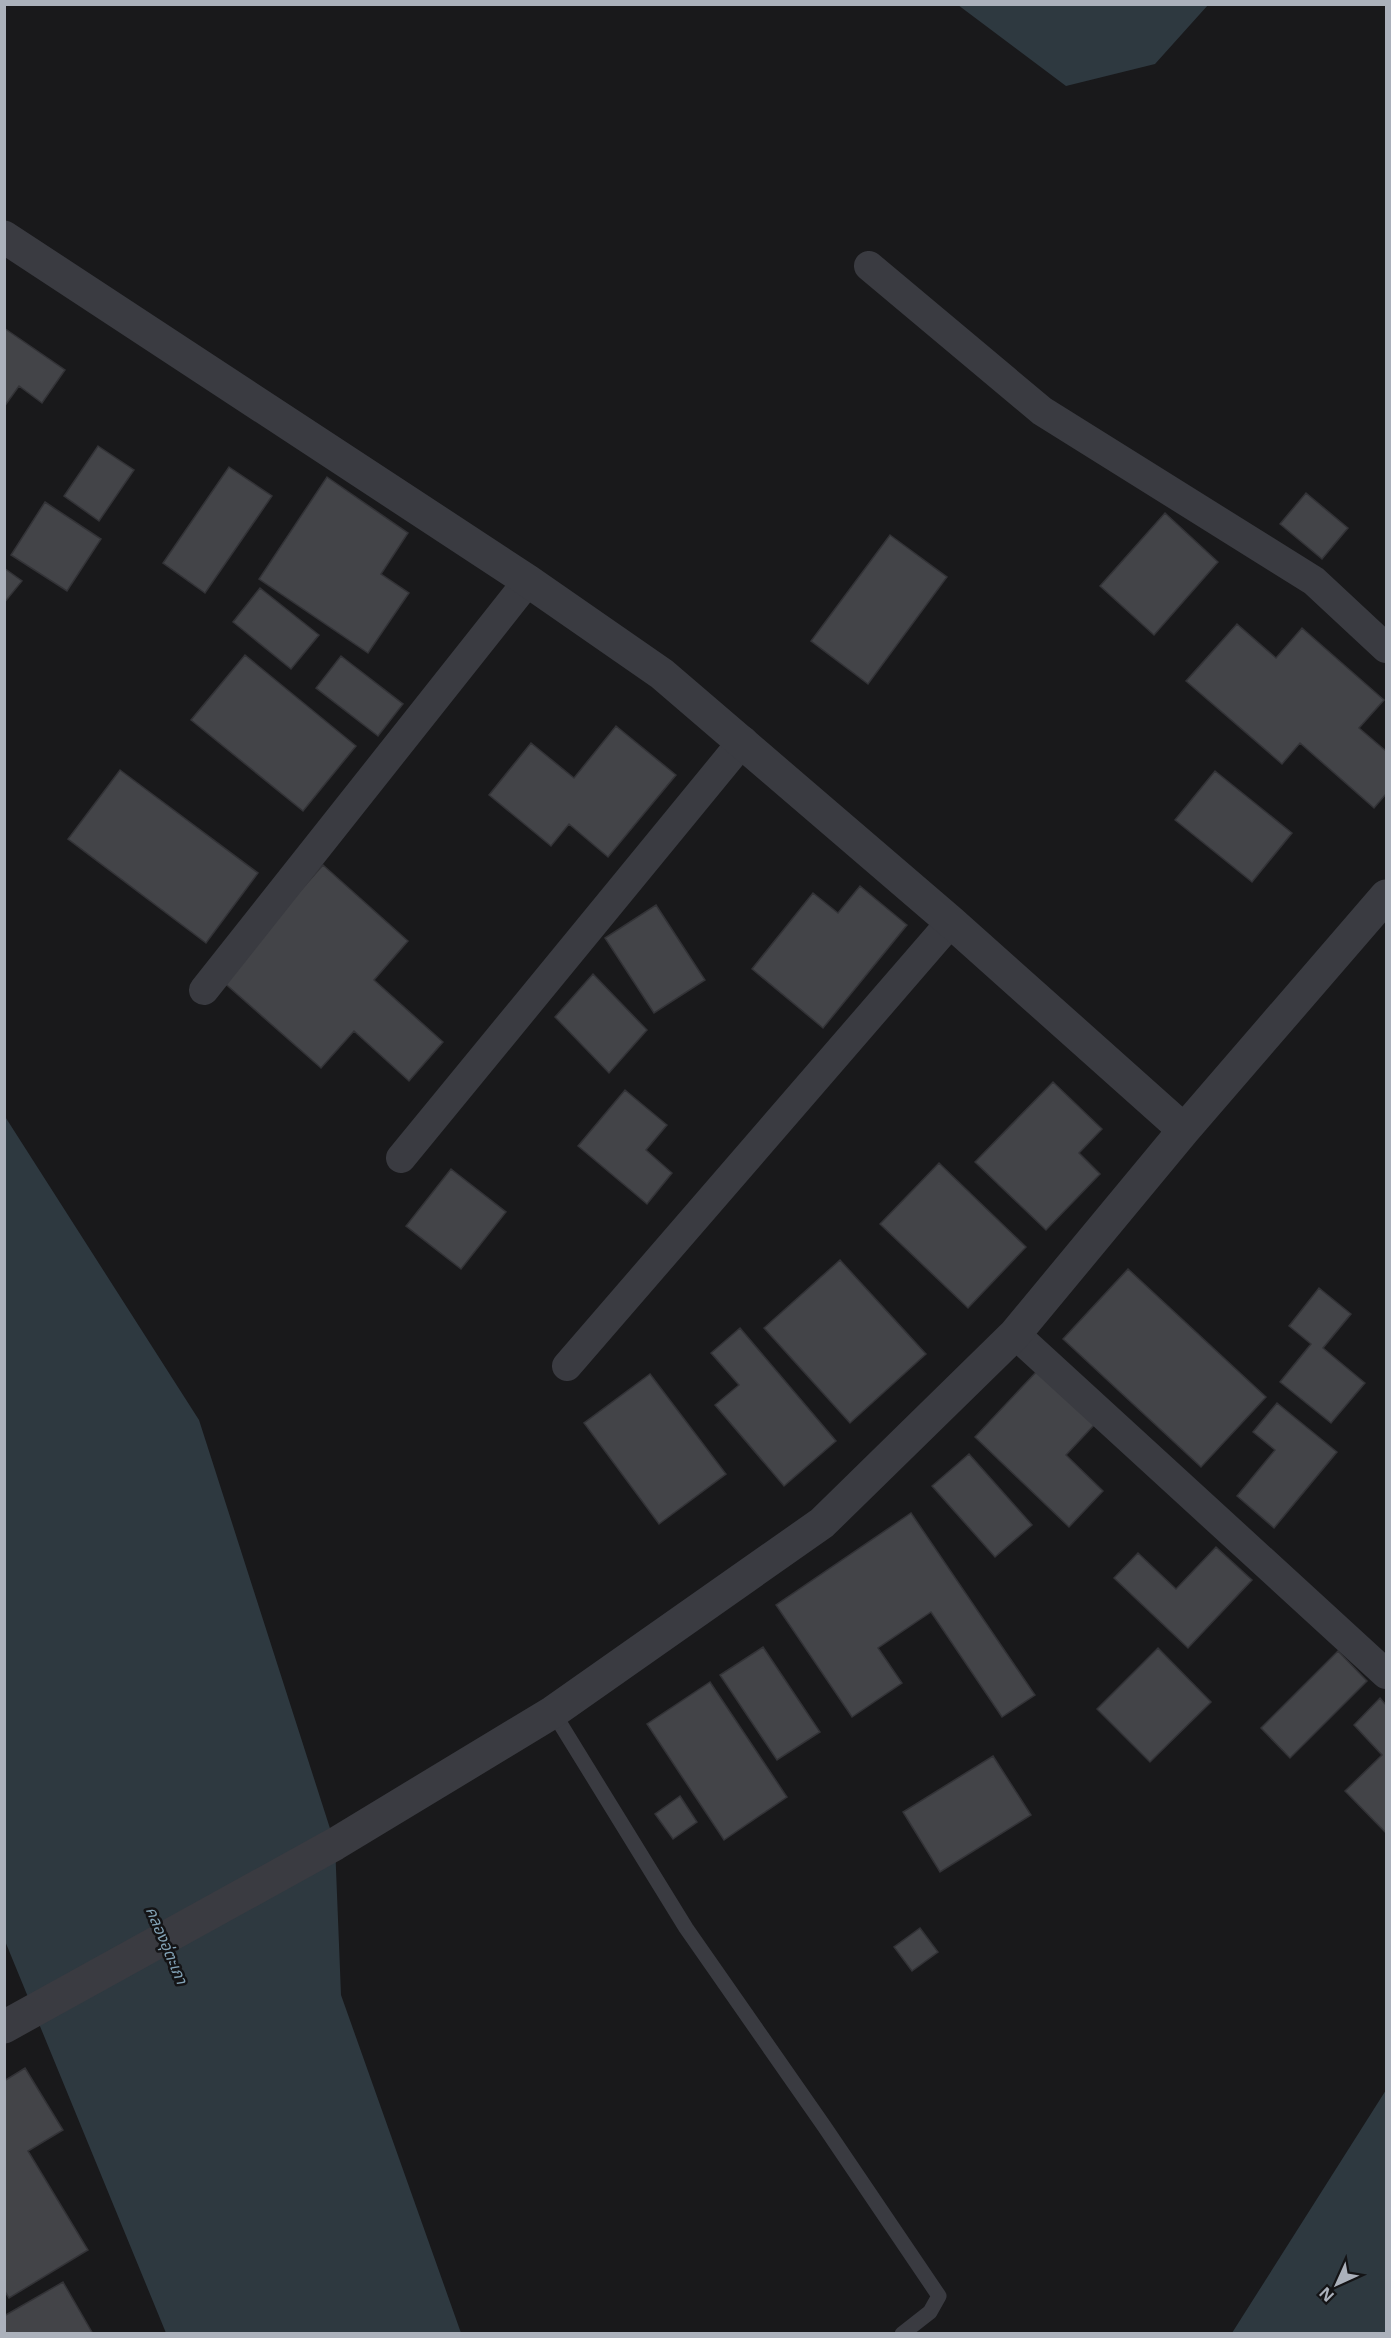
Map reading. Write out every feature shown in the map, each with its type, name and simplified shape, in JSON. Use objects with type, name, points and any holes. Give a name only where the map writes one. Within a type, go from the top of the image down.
[{"type":"street","points":[[4,237],[528,581],[662,674],[743,741],[951,922],[1184,1130]]},
{"type":"street","points":[[869,266],[1042,411],[1314,581],[1386,648]]},
{"type":"street","points":[[204,990],[528,581]]},
{"type":"street","points":[[401,1158],[743,741]]},
{"type":"street","points":[[4,2027],[335,1844],[553,1712],[822,1523],[1015,1334],[1184,1130],[1386,896]]},
{"type":"street","points":[[567,1366],[951,922]]},
{"type":"street","points":[[1015,1334],[1386,1674]]},
{"type":"lane","points":[[553,1712],[686,1928],[939,2296],[930,2312],[902,2334]]},
{"type":"water","points":[[1208,4],[1155,64],[1066,86],[958,5]]},
{"type":"water","name":"คลองอุ่ตะเภา","points":[[4,1115],[199,1420],[335,1844],[341,1995],[461,2333],[166,2333],[5,1941]]},
{"type":"water","points":[[1386,2090],[1386,2333],[1232,2333]]},
{"type":"building","points":[[4,328],[65,370],[42,403],[19,386],[4,407]]},
{"type":"building","points":[[98,446],[134,470],[99,521],[64,496]]},
{"type":"building","points":[[229,467],[272,496],[205,593],[163,563]]},
{"type":"building","points":[[327,477],[408,533],[381,574],[409,593],[368,653],[259,579]]},
{"type":"building","points":[[1306,493],[1348,528],[1322,559],[1280,524]]},
{"type":"building","points":[[45,502],[101,539],[67,591],[11,555]]},
{"type":"building","points":[[1165,513],[1218,562],[1154,635],[1100,586]]},
{"type":"building","points":[[890,535],[947,577],[868,684],[811,641]]},
{"type":"building","points":[[4,568],[22,581],[4,603]]},
{"type":"building","points":[[260,588],[319,635],[291,669],[233,622]]},
{"type":"building","points":[[1237,624],[1276,658],[1302,628],[1384,700],[1359,728],[1386,751],[1386,794],[1374,808],[1300,743],[1282,764],[1186,681]]},
{"type":"building","points":[[245,655],[356,746],[303,811],[191,720]]},
{"type":"building","points":[[341,656],[403,704],[378,736],[316,688]]},
{"type":"building","points":[[616,726],[676,775],[608,857],[569,824],[551,846],[489,795],[531,743],[574,778]]},
{"type":"building","points":[[120,770],[258,873],[206,943],[68,839]]},
{"type":"building","points":[[1215,771],[1292,833],[1252,882],[1175,820]]},
{"type":"building","points":[[323,865],[408,941],[374,980],[443,1042],[409,1081],[354,1031],[321,1068],[221,980]]},
{"type":"building","points":[[860,886],[907,925],[823,1028],[752,969],[813,893],[838,913]]},
{"type":"building","points":[[656,905],[705,980],[654,1013],[605,938]]},
{"type":"building","points":[[593,974],[647,1030],[609,1073],[555,1017]]},
{"type":"building","points":[[1053,1082],[1102,1129],[1079,1153],[1100,1174],[1046,1230],[975,1162]]},
{"type":"building","points":[[625,1090],[667,1125],[646,1150],[672,1173],[647,1204],[578,1146]]},
{"type":"building","points":[[939,1163],[1026,1247],[968,1308],[880,1224]]},
{"type":"building","points":[[451,1169],[506,1212],[461,1269],[406,1226]]},
{"type":"building","points":[[840,1260],[926,1354],[850,1423],[764,1328]]},
{"type":"building","points":[[1128,1269],[1266,1397],[1201,1467],[1063,1339]]},
{"type":"building","points":[[1319,1288],[1351,1314],[1323,1348],[1365,1383],[1331,1423],[1280,1382],[1311,1344],[1289,1326]]},
{"type":"building","points":[[740,1328],[836,1441],[784,1486],[715,1405],[739,1385],[711,1353]]},
{"type":"building","points":[[1038,1370],[1095,1424],[1066,1455],[1103,1491],[1069,1527],[975,1437]]},
{"type":"building","points":[[650,1374],[726,1474],[659,1524],[584,1423]]},
{"type":"building","points":[[1277,1403],[1337,1452],[1274,1528],[1237,1496],[1275,1450],[1253,1432]]},
{"type":"building","points":[[969,1454],[1032,1525],[995,1557],[932,1486]]},
{"type":"building","points":[[911,1513],[1035,1695],[1002,1717],[931,1612],[878,1648],[902,1683],[852,1717],[776,1605]]},
{"type":"building","points":[[1216,1547],[1252,1580],[1188,1648],[1114,1578],[1138,1553],[1176,1589]]},
{"type":"building","points":[[763,1647],[820,1732],[777,1760],[720,1675]]},
{"type":"building","points":[[1158,1648],[1211,1702],[1150,1762],[1097,1709]]},
{"type":"building","points":[[1338,1651],[1367,1681],[1290,1758],[1261,1728]]},
{"type":"building","points":[[710,1682],[787,1797],[724,1840],[647,1724]]},
{"type":"building","points":[[1380,1698],[1386,1705],[1386,1833],[1345,1791],[1382,1755],[1354,1725]]},
{"type":"building","points":[[993,1756],[1031,1815],[940,1872],[903,1812]]},
{"type":"building","points":[[680,1796],[697,1822],[673,1839],[655,1814]]},
{"type":"building","points":[[920,1928],[938,1952],[912,1971],[894,1947]]},
{"type":"building","points":[[25,2068],[63,2130],[28,2151],[88,2250],[9,2298],[4,2290],[4,2081]]},
{"type":"building","points":[[63,2282],[93,2334],[4,2334],[4,2316]]}]
